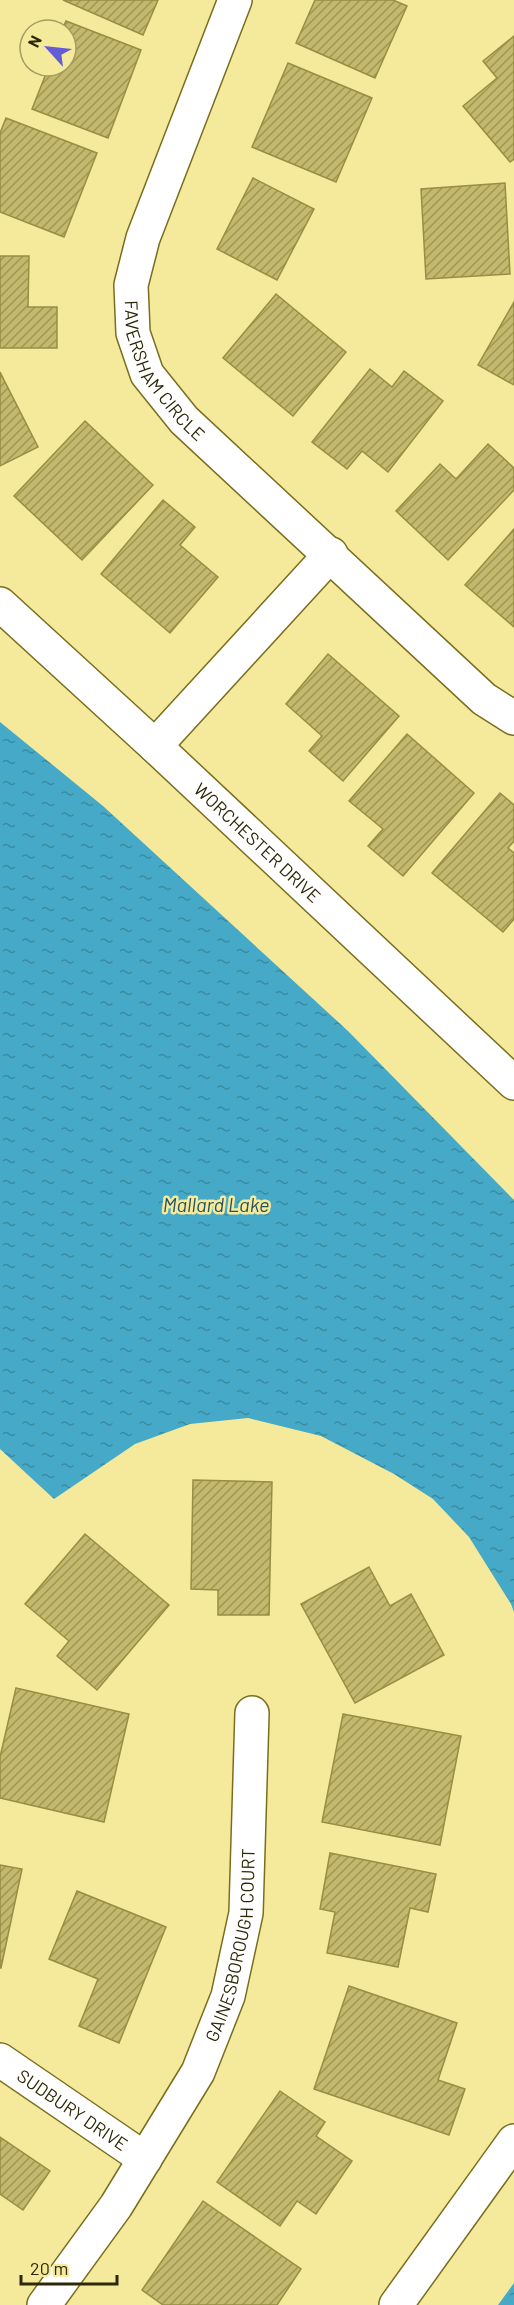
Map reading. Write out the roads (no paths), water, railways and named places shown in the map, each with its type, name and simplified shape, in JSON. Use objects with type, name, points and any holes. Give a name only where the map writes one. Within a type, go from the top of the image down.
[{"type":"street","name":"FAVERSHAM CIRCLE","points":[[235,0],[144,238],[131,285],[133,333],[147,374],[184,420],[331,554],[484,699],[514,718]]},
{"type":"street","points":[[155,746],[331,554]]},
{"type":"street","name":"WORCHESTER DRIVE","points":[[0,604],[514,1083]]},
{"type":"street","name":"GAINESBOROUGH COURT","points":[[44,2305],[116,2206],[198,2072],[228,1996],[246,1913],[252,1713]]},
{"type":"street","name":"SUDBURY DRIVE","points":[[0,2060],[145,2159]]},
{"type":"street","points":[[396,2305],[514,2141]]},
{"type":"water","name":"Mallard Lake","points":[[0,722],[103,806],[348,1031],[514,1200],[514,1612],[469,1537],[433,1499],[394,1474],[321,1436],[248,1418],[190,1424],[135,1444],[54,1499],[0,1449]]},
{"type":"water","points":[[514,2283],[514,2305],[498,2305]]}]
